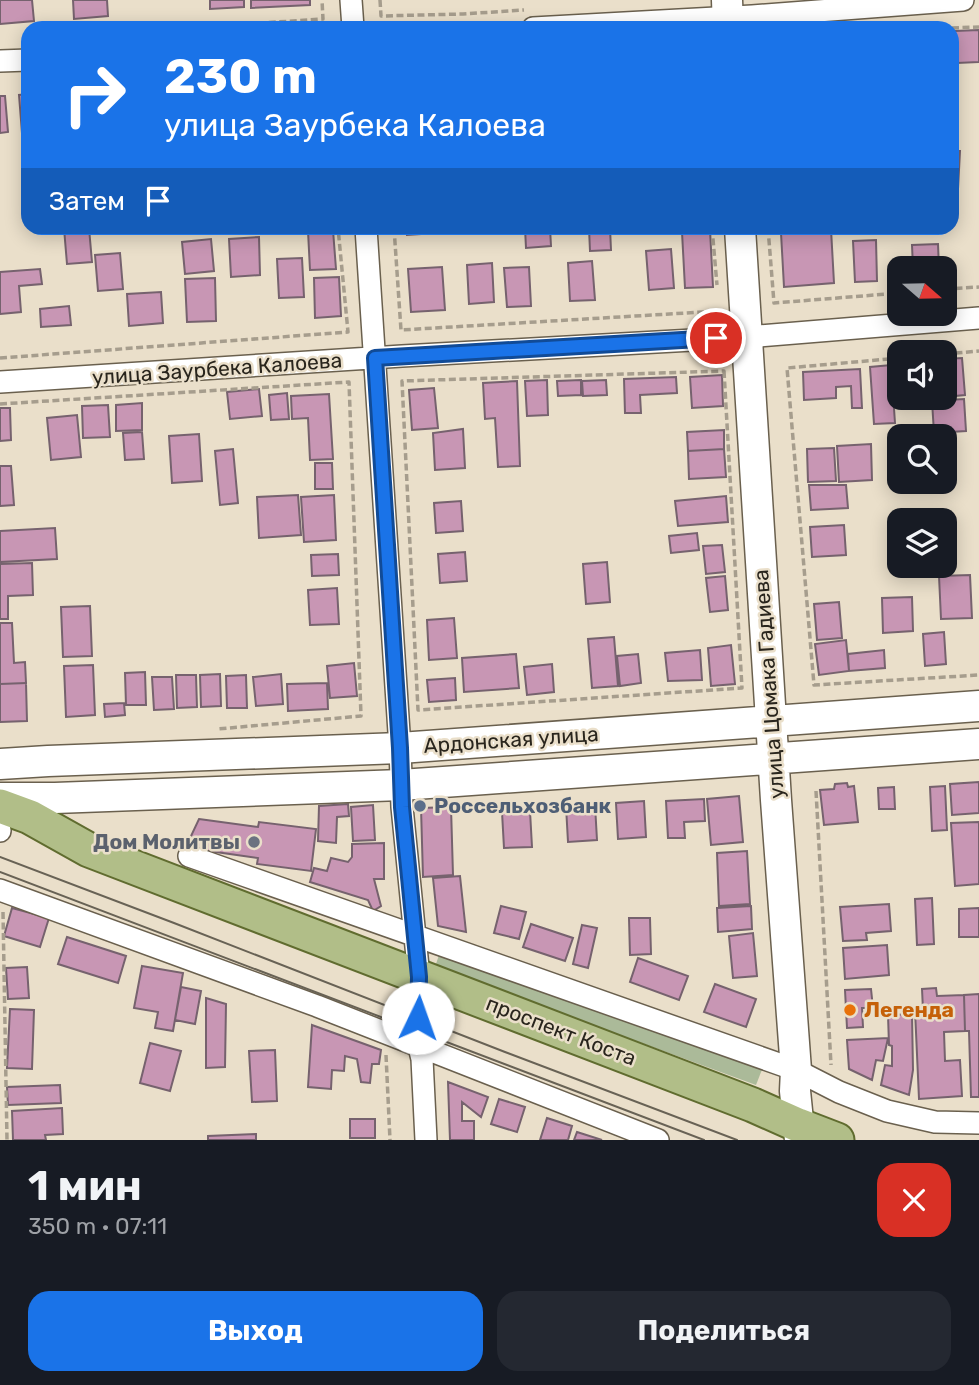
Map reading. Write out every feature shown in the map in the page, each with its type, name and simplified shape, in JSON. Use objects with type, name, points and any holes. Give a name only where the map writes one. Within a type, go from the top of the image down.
[{"type":"main road","name":"улица Цомака Гадиева","points":[[740,235],[799,1132]]},
{"type":"main road","name":"Ардонская улица","points":[[0,764],[400,748],[979,706]]},
{"type":"main road","name":"Ардонская улица","points":[[0,798],[401,785],[979,744]]},
{"type":"main road","name":"проспект Коста","points":[[0,806],[30,817],[89,850],[753,1105],[799,1132],[837,1140]]},
{"type":"main road","name":"проспект Коста","points":[[0,830],[89,850]]},
{"type":"street","points":[[351,0],[352,21]]},
{"type":"street","points":[[638,21],[963,0]]},
{"type":"street","points":[[0,61],[21,60]]},
{"type":"street","points":[[366,235],[402,807],[419,977],[417,1026],[422,1059],[426,1140]]},
{"type":"street","name":"улица Заурбека Калоева","points":[[0,382],[747,337],[979,318]]},
{"type":"street","points":[[189,856],[796,1070],[887,1111],[935,1122],[979,1122]]},
{"type":"street","points":[[0,890],[317,1006],[658,1140]]},
{"type":"path","points":[[292,21],[323,19],[323,0]]},
{"type":"path","points":[[380,0],[382,16],[463,14]]},
{"type":"path","points":[[959,28],[979,27]]},
{"type":"path","points":[[0,358],[348,332],[339,235]]},
{"type":"path","points":[[394,235],[401,330],[720,311]]},
{"type":"path","points":[[713,235],[718,297]]},
{"type":"path","points":[[769,235],[774,303],[887,294]]},
{"type":"path","points":[[957,288],[979,287]]},
{"type":"path","points":[[957,353],[979,351]]},
{"type":"path","points":[[887,359],[787,369],[814,685],[979,675]]},
{"type":"path","points":[[724,371],[742,688],[418,710],[402,381],[724,371]]},
{"type":"path","points":[[0,404],[349,382],[361,716],[209,729]]},
{"type":"path","points":[[816,791],[833,1088]]},
{"type":"path","points":[[3,912],[7,1140]]},
{"type":"path","points":[[386,1044],[390,1140]]},
{"type":"green space","points":[[441,949],[763,1067],[756,1085],[435,967]]},
{"type":"building","points":[[0,0],[32,0],[34,21],[0,24]]},
{"type":"building","points":[[73,0],[107,0],[108,16],[74,19]]},
{"type":"building","points":[[210,0],[244,0],[244,7],[210,9]]},
{"type":"building","points":[[251,0],[310,0],[310,5],[251,8]]},
{"type":"building","points":[[979,30],[979,62],[959,63],[959,31]]},
{"type":"building","points":[[0,96],[5,96],[8,132],[0,133]]},
{"type":"building","points":[[65,235],[90,235],[92,262],[67,264]]},
{"type":"building","points":[[308,235],[333,235],[336,269],[310,270]]},
{"type":"building","points":[[525,235],[550,235],[551,246],[526,248]]},
{"type":"building","points":[[589,235],[610,235],[611,250],[590,251]]},
{"type":"building","points":[[682,235],[710,235],[713,287],[685,288]]},
{"type":"building","points":[[781,235],[831,235],[834,283],[784,287]]},
{"type":"building","points":[[259,237],[260,275],[231,277],[229,239]]},
{"type":"building","points":[[211,239],[214,271],[185,274],[182,242]]},
{"type":"building","points":[[876,240],[877,281],[855,282],[853,241]]},
{"type":"building","points":[[938,244],[938,256],[912,256],[912,245]]},
{"type":"building","points":[[671,249],[674,288],[649,290],[646,251]]},
{"type":"building","points":[[120,253],[123,289],[98,291],[95,255]]},
{"type":"building","points":[[302,258],[304,297],[279,298],[277,259]]},
{"type":"building","points":[[592,261],[595,300],[570,301],[568,263]]},
{"type":"building","points":[[492,263],[494,302],[469,304],[467,265]]},
{"type":"building","points":[[442,267],[445,310],[411,312],[408,269]]},
{"type":"building","points":[[529,267],[531,306],[507,307],[504,268]]},
{"type":"building","points":[[40,269],[42,284],[19,286],[21,312],[0,314],[0,272]]},
{"type":"building","points":[[339,277],[341,316],[315,318],[314,278]]},
{"type":"building","points":[[215,278],[216,321],[187,322],[185,279]]},
{"type":"building","points":[[161,292],[163,323],[129,326],[127,294]]},
{"type":"building","points":[[69,306],[71,325],[41,327],[40,309]]},
{"type":"building","points":[[957,358],[962,358],[965,395],[957,396]]},
{"type":"building","points":[[887,365],[887,410],[894,410],[895,423],[874,424],[870,367]]},
{"type":"building","points":[[860,369],[862,408],[852,408],[851,386],[836,387],[836,398],[804,400],[803,372]]},
{"type":"building","points":[[722,375],[723,406],[692,408],[690,377]]},
{"type":"building","points":[[676,377],[677,393],[640,395],[641,413],[625,413],[624,379]]},
{"type":"building","points":[[547,380],[548,415],[527,416],[525,381]]},
{"type":"building","points":[[581,380],[581,395],[558,396],[557,381]]},
{"type":"building","points":[[606,380],[607,395],[583,396],[582,381]]},
{"type":"building","points":[[517,381],[520,466],[498,467],[495,418],[485,419],[483,383]]},
{"type":"building","points":[[434,388],[438,428],[412,430],[409,390]]},
{"type":"building","points":[[259,389],[262,416],[230,419],[227,392]]},
{"type":"building","points":[[287,393],[289,419],[271,420],[269,395]]},
{"type":"building","points":[[329,394],[333,459],[310,460],[308,418],[292,419],[291,396]]},
{"type":"building","points":[[957,399],[964,399],[966,431],[957,432],[957,424],[933,424],[933,410],[957,410]]},
{"type":"building","points":[[142,403],[142,430],[116,431],[116,405]]},
{"type":"building","points":[[108,405],[110,437],[83,438],[82,406]]},
{"type":"building","points":[[0,408],[10,408],[11,440],[0,441]]},
{"type":"building","points":[[77,415],[81,457],[51,460],[47,418]]},
{"type":"building","points":[[463,429],[465,468],[435,470],[433,433]]},
{"type":"building","points":[[724,430],[724,449],[688,451],[687,432]]},
{"type":"building","points":[[142,432],[144,459],[125,460],[123,433]]},
{"type":"building","points":[[199,434],[202,481],[172,483],[169,436]]},
{"type":"building","points":[[871,444],[872,480],[839,482],[837,446]]},
{"type":"building","points":[[834,448],[836,481],[808,482],[807,449]]},
{"type":"building","points":[[233,449],[238,503],[220,505],[215,451]]},
{"type":"building","points":[[724,449],[726,477],[689,479],[688,451]]},
{"type":"building","points":[[315,463],[332,463],[333,489],[315,489]]},
{"type":"building","points":[[0,466],[11,466],[14,505],[0,506]]},
{"type":"building","points":[[809,485],[846,485],[848,508],[811,510]]},
{"type":"building","points":[[298,495],[301,535],[259,538],[257,497]]},
{"type":"building","points":[[334,495],[336,540],[304,542],[301,497]]},
{"type":"building","points":[[726,496],[728,522],[678,526],[675,501]]},
{"type":"building","points":[[461,501],[463,531],[436,533],[434,503]]},
{"type":"building","points":[[844,525],[846,555],[812,557],[810,527]]},
{"type":"building","points":[[55,528],[57,559],[0,562],[0,531]]},
{"type":"building","points":[[697,533],[699,550],[671,553],[669,536]]},
{"type":"building","points":[[722,545],[725,572],[706,574],[703,546]]},
{"type":"building","points":[[465,552],[467,581],[440,583],[438,554]]},
{"type":"building","points":[[338,554],[339,575],[312,576],[311,555]]},
{"type":"building","points":[[607,562],[610,602],[586,604],[583,564]]},
{"type":"building","points":[[32,563],[33,595],[8,596],[8,619],[0,619],[0,564]]},
{"type":"building","points":[[957,575],[970,575],[972,618],[941,619],[939,578],[957,578]]},
{"type":"building","points":[[725,576],[728,610],[710,612],[706,578]]},
{"type":"building","points":[[337,588],[339,624],[310,625],[308,590]]},
{"type":"building","points":[[912,597],[913,631],[883,633],[882,598]]},
{"type":"building","points":[[839,602],[842,638],[817,640],[814,604]]},
{"type":"building","points":[[90,606],[92,656],[63,657],[61,607]]},
{"type":"building","points":[[454,618],[457,658],[429,660],[427,620]]},
{"type":"building","points":[[0,623],[12,623],[14,663],[25,662],[26,683],[0,684]]},
{"type":"building","points":[[944,632],[946,664],[925,666],[923,634]]},
{"type":"building","points":[[614,637],[618,686],[592,688],[588,639]]},
{"type":"building","points":[[846,640],[849,671],[819,675],[815,644]]},
{"type":"building","points":[[731,645],[735,684],[711,686],[708,648]]},
{"type":"building","points":[[700,650],[702,680],[668,681],[665,653]]},
{"type":"building","points":[[884,650],[885,668],[849,671],[848,654]]},
{"type":"building","points":[[516,654],[519,688],[464,692],[462,658]]},
{"type":"building","points":[[638,654],[641,683],[620,686],[617,656]]},
{"type":"building","points":[[354,663],[357,696],[330,698],[327,666]]},
{"type":"building","points":[[552,664],[554,692],[527,695],[524,667]]},
{"type":"building","points":[[93,665],[95,715],[66,717],[64,666]]},
{"type":"building","points":[[145,672],[146,705],[126,705],[125,673]]},
{"type":"building","points":[[220,674],[221,706],[201,707],[200,675]]},
{"type":"building","points":[[281,674],[283,704],[256,706],[253,677]]},
{"type":"building","points":[[176,675],[196,675],[197,707],[177,708]]},
{"type":"building","points":[[246,675],[247,708],[227,708],[226,676]]},
{"type":"building","points":[[152,677],[172,677],[174,709],[154,710]]},
{"type":"building","points":[[455,678],[456,700],[429,702],[427,680]]},
{"type":"building","points":[[26,683],[27,721],[0,722],[0,684]]},
{"type":"building","points":[[327,683],[328,709],[288,711],[287,684]]},
{"type":"building","points":[[124,703],[125,715],[105,717],[104,704]]},
{"type":"building","points":[[979,782],[979,813],[952,815],[950,784]]},
{"type":"building","points":[[847,783],[848,787],[854,786],[858,822],[824,825],[820,790],[834,789],[835,784]]},
{"type":"building","points":[[945,786],[947,830],[932,831],[930,787]]},
{"type":"building","points":[[894,787],[895,809],[879,809],[878,788]]},
{"type":"building","points":[[739,796],[743,842],[711,845],[707,799]]},
{"type":"building","points":[[704,799],[705,821],[684,822],[685,838],[668,838],[666,801]]},
{"type":"building","points":[[644,801],[646,837],[618,839],[616,803]]},
{"type":"building","points":[[348,804],[349,816],[337,817],[336,843],[318,841],[319,806]]},
{"type":"building","points":[[373,805],[375,840],[353,841],[351,807]]},
{"type":"building","points":[[595,805],[597,840],[568,842],[566,806]]},
{"type":"building","points":[[451,807],[453,875],[423,877],[421,808]]},
{"type":"building","points":[[530,811],[532,847],[504,848],[502,812]]},
{"type":"building","name":"Дом Молитвы","points":[[199,819],[258,827],[259,822],[316,829],[311,871],[257,864],[258,858],[195,849],[191,836]]},
{"type":"building","points":[[979,822],[979,884],[955,886],[951,823]]},
{"type":"building","points":[[384,843],[384,879],[374,879],[381,906],[373,911],[368,900],[310,882],[314,868],[327,871],[331,858],[348,862],[352,857],[352,844]]},
{"type":"building","points":[[747,851],[750,904],[719,906],[717,853]]},
{"type":"building","points":[[460,876],[466,932],[438,926],[433,878]]},
{"type":"building","points":[[932,898],[934,944],[917,945],[915,899]]},
{"type":"building","points":[[889,904],[891,931],[866,933],[867,940],[843,941],[840,907]]},
{"type":"building","points":[[501,906],[526,912],[519,939],[494,933]]},
{"type":"building","points":[[751,906],[752,929],[718,932],[717,908]]},
{"type":"building","points":[[12,908],[49,918],[40,947],[4,936]]},
{"type":"building","points":[[979,908],[979,937],[959,937],[959,909]]},
{"type":"building","points":[[629,918],[650,918],[651,954],[630,955]]},
{"type":"building","points":[[531,924],[573,938],[565,961],[523,947]]},
{"type":"building","points":[[582,925],[597,928],[588,968],[573,964]]},
{"type":"building","points":[[753,933],[757,976],[733,978],[729,936]]},
{"type":"building","points":[[67,937],[126,956],[118,983],[58,964]]},
{"type":"building","points":[[887,945],[889,975],[845,979],[843,948]]},
{"type":"building","points":[[638,958],[688,976],[679,1000],[630,982]]},
{"type":"building","points":[[142,966],[183,973],[173,1031],[155,1028],[158,1012],[134,1008]]},
{"type":"building","points":[[27,967],[29,998],[8,999],[6,968]]},
{"type":"building","points":[[715,984],[756,999],[746,1027],[704,1012]]},
{"type":"building","points":[[181,987],[201,991],[195,1024],[175,1020]]},
{"type":"building","points":[[936,988],[937,996],[964,995],[965,1031],[944,1032],[945,1061],[960,1060],[962,1096],[919,1099],[915,1010],[923,1010],[922,989]]},
{"type":"building","points":[[871,989],[873,1008],[862,1008],[863,1027],[847,1028],[845,990]]},
{"type":"building","points":[[979,994],[979,1097],[971,1097],[969,1031],[965,1031],[964,995]]},
{"type":"building","points":[[206,998],[226,1004],[225,1067],[206,1068]]},
{"type":"building","points":[[10,1009],[34,1010],[32,1069],[7,1068]]},
{"type":"building","points":[[912,1014],[913,1070],[909,1095],[881,1085],[885,1065],[892,1066],[888,1015]]},
{"type":"building","points":[[312,1025],[381,1050],[379,1064],[372,1064],[370,1083],[361,1082],[357,1059],[345,1056],[344,1071],[332,1070],[331,1089],[308,1087]]},
{"type":"building","points":[[888,1038],[883,1061],[876,1060],[872,1080],[849,1069],[847,1040]]},
{"type":"building","points":[[150,1043],[181,1051],[170,1091],[140,1083]]},
{"type":"building","points":[[275,1050],[277,1101],[252,1102],[249,1051]]},
{"type":"building","points":[[448,1082],[488,1097],[481,1117],[462,1102],[462,1121],[474,1121],[474,1140],[450,1140]]},
{"type":"building","points":[[60,1085],[61,1103],[8,1105],[7,1087]]},
{"type":"building","points":[[499,1099],[525,1107],[517,1132],[491,1124]]},
{"type":"building","points":[[62,1108],[63,1134],[45,1135],[46,1140],[13,1140],[12,1111]]},
{"type":"building","points":[[547,1118],[572,1126],[568,1140],[540,1140]]},
{"type":"building","points":[[350,1119],[375,1119],[375,1138],[350,1138]]},
{"type":"building","points":[[577,1132],[602,1140],[574,1140]]},
{"type":"building","points":[[256,1134],[256,1140],[208,1140],[208,1136]]},
{"type":"tram line","points":[[0,857],[737,1140]]},
{"type":"tram line","points":[[0,872],[704,1140]]},
{"type":"place","name":"Россельхозбанк","points":[[420,806]]},
{"type":"place","name":"Дом Молитвы","points":[[254,842]]},
{"type":"place","name":"Легенда","points":[[850,1010]]},
{"type":"route","points":[[418,1018],[418,956],[402,807],[375,358],[716,338]]}]
